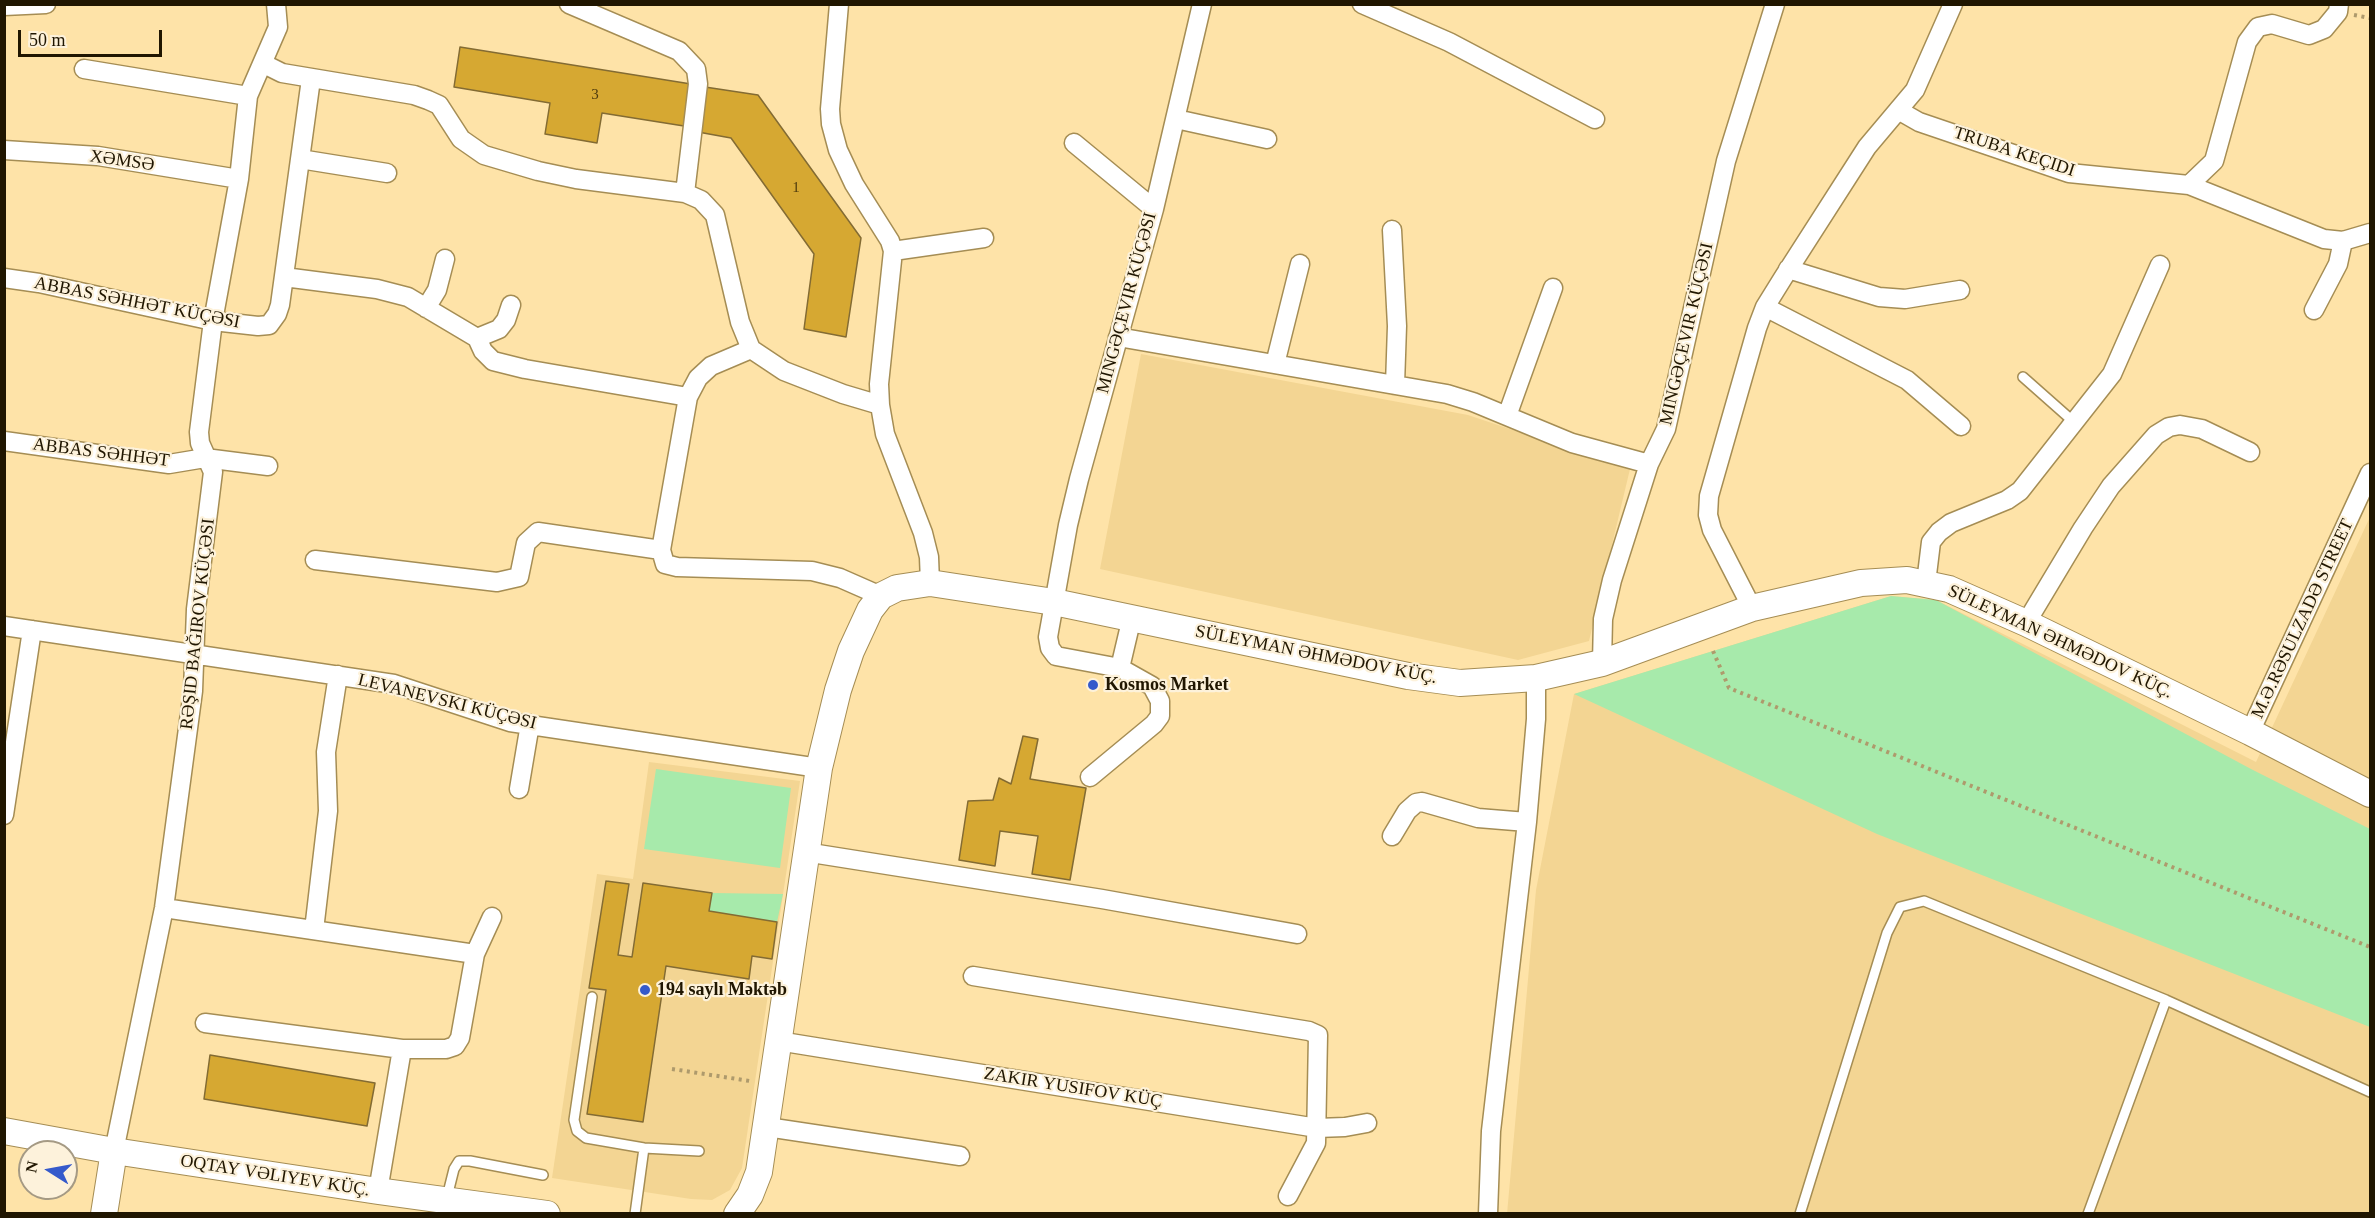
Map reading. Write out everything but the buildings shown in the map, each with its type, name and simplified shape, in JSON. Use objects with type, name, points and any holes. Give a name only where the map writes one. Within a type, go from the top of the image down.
[{"type":"street","points":[[4,6],[46,4]]},
{"type":"street","points":[[104,1214],[114,1152],[164,908],[193,691],[196,609],[213,472],[205,458],[198,432],[213,321],[239,179],[248,96],[264,64],[278,27],[276,4]]},
{"type":"street","points":[[569,4],[679,51],[696,69],[698,84],[685,192]]},
{"type":"street","points":[[839,4],[830,109],[831,124],[838,150],[854,184],[890,241],[893,251],[879,384],[880,405],[885,434],[923,533],[929,557],[930,583]]},
{"type":"street","name":"MINGƏÇEVIR KÜÇƏSI","points":[[1120,668],[1056,656],[1050,648],[1048,638],[1079,479],[1154,209],[1202,4]]},
{"type":"street","points":[[1362,4],[1449,42],[1595,119]]},
{"type":"street","name":"MINGƏÇEVIR KÜÇƏSI","points":[[1602,663],[1603,619],[1612,580],[1649,464],[1666,429],[1726,161],[1775,4]]},
{"type":"street","points":[[1752,608],[1712,530],[1708,515],[1709,496],[1757,328],[1765,307],[1788,269],[1867,147],[1915,90],[1953,4]]},
{"type":"street","points":[[2189,184],[2214,161],[2247,42],[2258,27],[2272,24],[2309,35],[2324,29],[2338,8]]},
{"type":"street","points":[[264,64],[282,73],[414,95],[428,100],[439,105],[461,139],[484,155],[538,171],[576,179],[685,192],[701,200],[715,215],[740,322],[751,350],[795,376],[880,405]]},
{"type":"street","points":[[84,69],[248,96]]},
{"type":"street","name":"ABBAS SƏHHƏT KÜÇƏSI","points":[[4,278],[39,283],[213,321],[269,325],[277,314],[284,277],[311,79]]},
{"type":"street","name":"TRUBA KEÇIDI","points":[[1898,111],[1919,122],[2068,173],[2189,184],[2324,238],[2343,240]]},
{"type":"street","points":[[1176,119],[1267,139]]},
{"type":"street","points":[[1074,144],[1154,209]]},
{"type":"street","name":"XƏMSƏ","points":[[4,150],[98,156],[239,179]]},
{"type":"street","points":[[300,159],[387,173]]},
{"type":"street","points":[[1392,230],[1397,326],[1395,385]]},
{"type":"street","points":[[2314,310],[2338,264],[2343,240],[2370,233]]},
{"type":"street","points":[[893,251],[984,238]]},
{"type":"street","points":[[426,308],[437,290],[445,259]]},
{"type":"street","points":[[1275,364],[1300,264]]},
{"type":"street","points":[[1926,583],[1931,542],[1939,532],[1951,523],[2007,500],[2020,491],[2112,374],[2160,265]]},
{"type":"street","points":[[1788,269],[1879,297],[1905,299],[1960,290]]},
{"type":"street","points":[[284,277],[377,289],[408,297],[477,338],[483,351],[493,361],[525,369],[688,396]]},
{"type":"street","points":[[1507,416],[1553,288]]},
{"type":"street","points":[[477,338],[499,329],[506,320],[511,305]]},
{"type":"street","points":[[1765,307],[1906,380],[1961,426]]},
{"type":"street","points":[[1118,337],[1395,385],[1473,402],[1572,443],[1649,464]]},
{"type":"street","points":[[737,1214],[750,1195],[759,1172],[819,768],[850,651],[861,625],[881,596],[840,578],[812,571],[677,567],[665,564],[661,550],[688,396],[698,378],[711,366],[751,350]]},
{"type":"street","points":[[2026,623],[2110,486],[2156,435],[2169,427],[2180,425],[2202,429],[2250,452]]},
{"type":"street","name":"ABBAS SƏHHƏT","points":[[4,441],[169,464],[205,458],[268,465]]},
{"type":"street","name":"M.Ə.RƏSULZADƏ STREET","points":[[2250,732],[2370,472]]},
{"type":"street","points":[[315,560],[497,582],[519,577],[526,543],[538,532],[661,550]]},
{"type":"street","name":"SÜLEYMAN ƏHMƏDOV KÜÇ.","points":[[881,596],[897,588],[930,583],[1054,602],[1408,676],[1460,682],[1536,678],[1602,663],[1752,608],[1861,583],[1887,580],[1926,583],[1968,596],[2026,623],[2250,732],[2370,794]]},
{"type":"street","points":[[1090,777],[1154,724],[1160,716],[1160,701],[1152,686],[1120,668],[1132,617]]},
{"type":"street","name":"LEVANEVSKI KÜÇƏSI","points":[[4,626],[394,684],[510,722],[819,768]]},
{"type":"street","points":[[4,815],[32,630]]},
{"type":"street","points":[[314,930],[328,811],[327,752],[338,675]]},
{"type":"street","points":[[1488,1214],[1491,1131],[1527,822],[1536,719],[1536,678]]},
{"type":"street","points":[[519,789],[530,724]]},
{"type":"street","points":[[1392,836],[1407,811],[1416,803],[1422,802],[1478,818],[1527,822]]},
{"type":"street","points":[[805,852],[1102,899],[1297,934]]},
{"type":"street","points":[[164,908],[475,954]]},
{"type":"street","points":[[205,1023],[402,1049],[455,1047],[460,1038],[475,954],[492,917]]},
{"type":"street","points":[[973,976],[1318,1035],[1316,1143],[1288,1196]]},
{"type":"street","name":"ZAKIR YUSIFOV KÜÇ","points":[[778,1041],[1317,1128],[1367,1123]]},
{"type":"street","points":[[378,1191],[402,1049]]},
{"type":"street","points":[[767,1127],[960,1156]]},
{"type":"street","name":"OQTAY VƏLIYEV KÜÇ.","points":[[4,1131],[114,1152],[511,1211],[547,1214]]},
{"type":"lane","points":[[2023,377],[2075,423]]},
{"type":"lane","points":[[1800,1214],[1887,933],[1900,907],[1924,901],[2166,1000],[2370,1092]]},
{"type":"lane","points":[[592,997],[574,1120],[577,1131],[586,1138],[644,1148],[699,1151]]},
{"type":"lane","points":[[2088,1214],[2166,1000]]},
{"type":"lane","points":[[635,1214],[644,1148]]},
{"type":"lane","points":[[447,1200],[454,1169],[459,1161],[470,1161],[543,1175]]},
{"type":"path","points":[[1713,651],[1728,688],[2370,946]]},
{"type":"path","points":[[672,1069],[772,1084]]},
{"type":"shaded area","points":[[1141,354],[1468,415],[1630,469],[1589,641],[1518,660],[1100,569]]},
{"type":"shaded area","points":[[2370,517],[2370,1213],[1507,1214],[1536,890],[1574,694],[1891,596],[1936,600],[2256,762]]},
{"type":"shaded area","points":[[649,762],[800,781],[742,1168],[730,1190],[712,1200],[691,1199],[552,1178],[597,874],[633,879]]},
{"type":"green space","points":[[1891,596],[1936,600],[2251,769],[2370,829],[2370,1027],[1877,834],[1574,694]]},
{"type":"green space","points":[[656,769],[791,788],[780,868],[644,849]]},
{"type":"green space","points":[[712,893],[783,894],[777,922],[709,911]]},
{"type":"place","name":"Kosmos Market","points":[[1093,685]]},
{"type":"place","name":"194 saylı Məktəb","points":[[645,990]]}]
